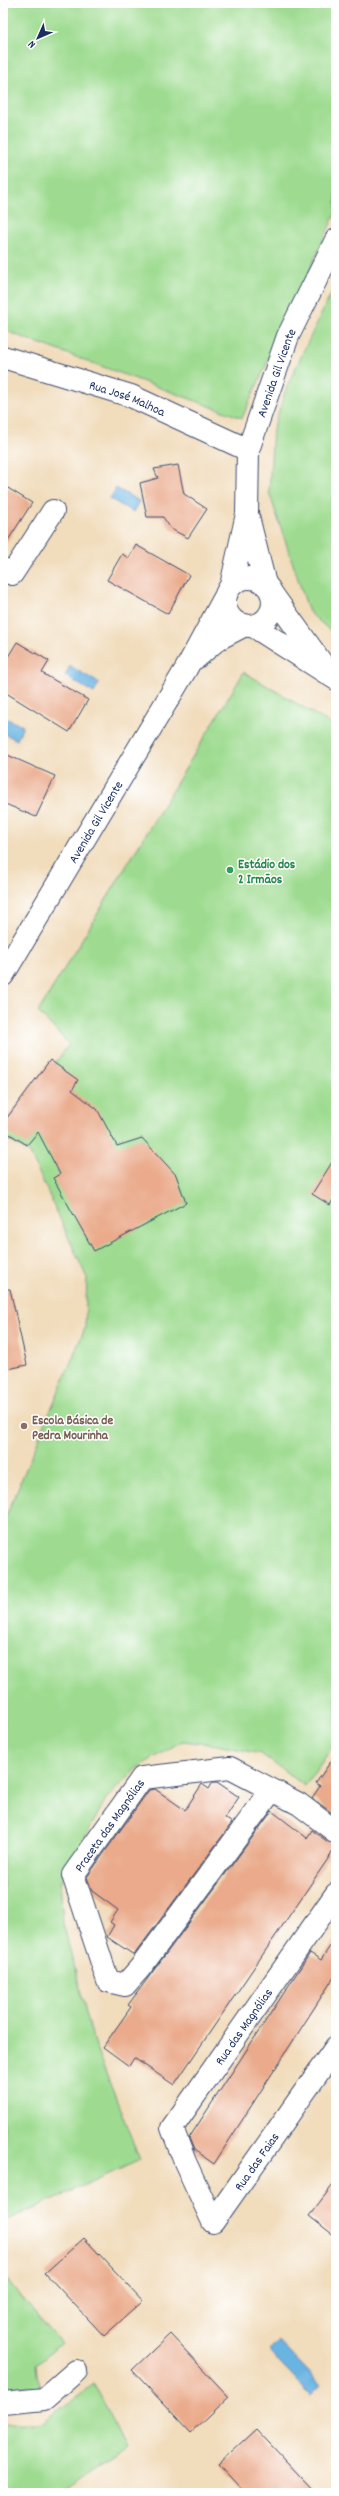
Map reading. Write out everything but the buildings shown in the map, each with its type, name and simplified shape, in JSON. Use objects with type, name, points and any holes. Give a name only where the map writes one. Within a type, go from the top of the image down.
[{"type":"street","name":"Avenida Gil Vicente","points":[[247,514],[248,450],[288,336],[336,240]]},
{"type":"street","name":"Rua José Malhoa","points":[[3,357],[131,396],[248,450]]},
{"type":"street","points":[[3,568],[12,574],[53,511]]},
{"type":"street","points":[[186,668],[218,639],[266,620],[270,614],[274,601],[269,589],[247,514]]},
{"type":"street","points":[[247,514],[225,603],[231,617],[249,626],[333,677]]},
{"type":"street","points":[[186,668],[229,590],[244,578],[252,578],[269,589],[333,677]]},
{"type":"street","name":"Avenida Gil Vicente","points":[[3,974],[186,668]]},
{"type":"street","name":"Praceta das Magnólias","points":[[230,1768],[272,1790],[140,1968],[125,1984],[108,1981],[73,1875],[142,1778],[230,1768]]},
{"type":"street","points":[[272,1790],[298,1804],[336,1832]]},
{"type":"street","name":"Rua das Magnólias","points":[[185,2162],[172,2128],[336,1894]]},
{"type":"street","name":"Rua das Faias","points":[[185,2162],[213,2222],[336,2047]]},
{"type":"street","points":[[3,2403],[44,2400],[76,2371]]},
{"type":"green space","points":[[3,3],[336,3],[336,212],[242,418],[3,330]]},
{"type":"green space","points":[[336,283],[336,636],[309,612],[269,492],[273,429],[287,386]]},
{"type":"green space","points":[[244,672],[336,727],[336,1748],[333,1746],[305,1786],[261,1754],[217,1745],[182,1741],[137,1768],[106,1799],[60,1883],[63,1923],[94,2043],[140,2160],[3,2222],[3,1524],[85,1328],[87,1278],[30,1153],[3,1136],[69,1044],[38,1012]]},
{"type":"green space","points":[[3,2275],[61,2343],[37,2365],[40,2388],[3,2386]]},
{"type":"green space","points":[[94,2384],[127,2447],[60,2493],[3,2493],[3,2424],[40,2424]]},
{"type":"water","points":[[116,488],[139,501],[133,512],[110,499]]},
{"type":"water","points":[[70,666],[99,683],[94,693],[65,676]]},
{"type":"water","points":[[3,717],[23,726],[17,740],[3,733]]},
{"type":"water","points":[[279,2341],[321,2385],[311,2395],[269,2351]]},
{"type":"place","name":"Estádio dos 2 Irmãos","points":[[230,870]]},
{"type":"place","name":"Escola Básica de Pedra Mourinha","points":[[24,1426]]}]
